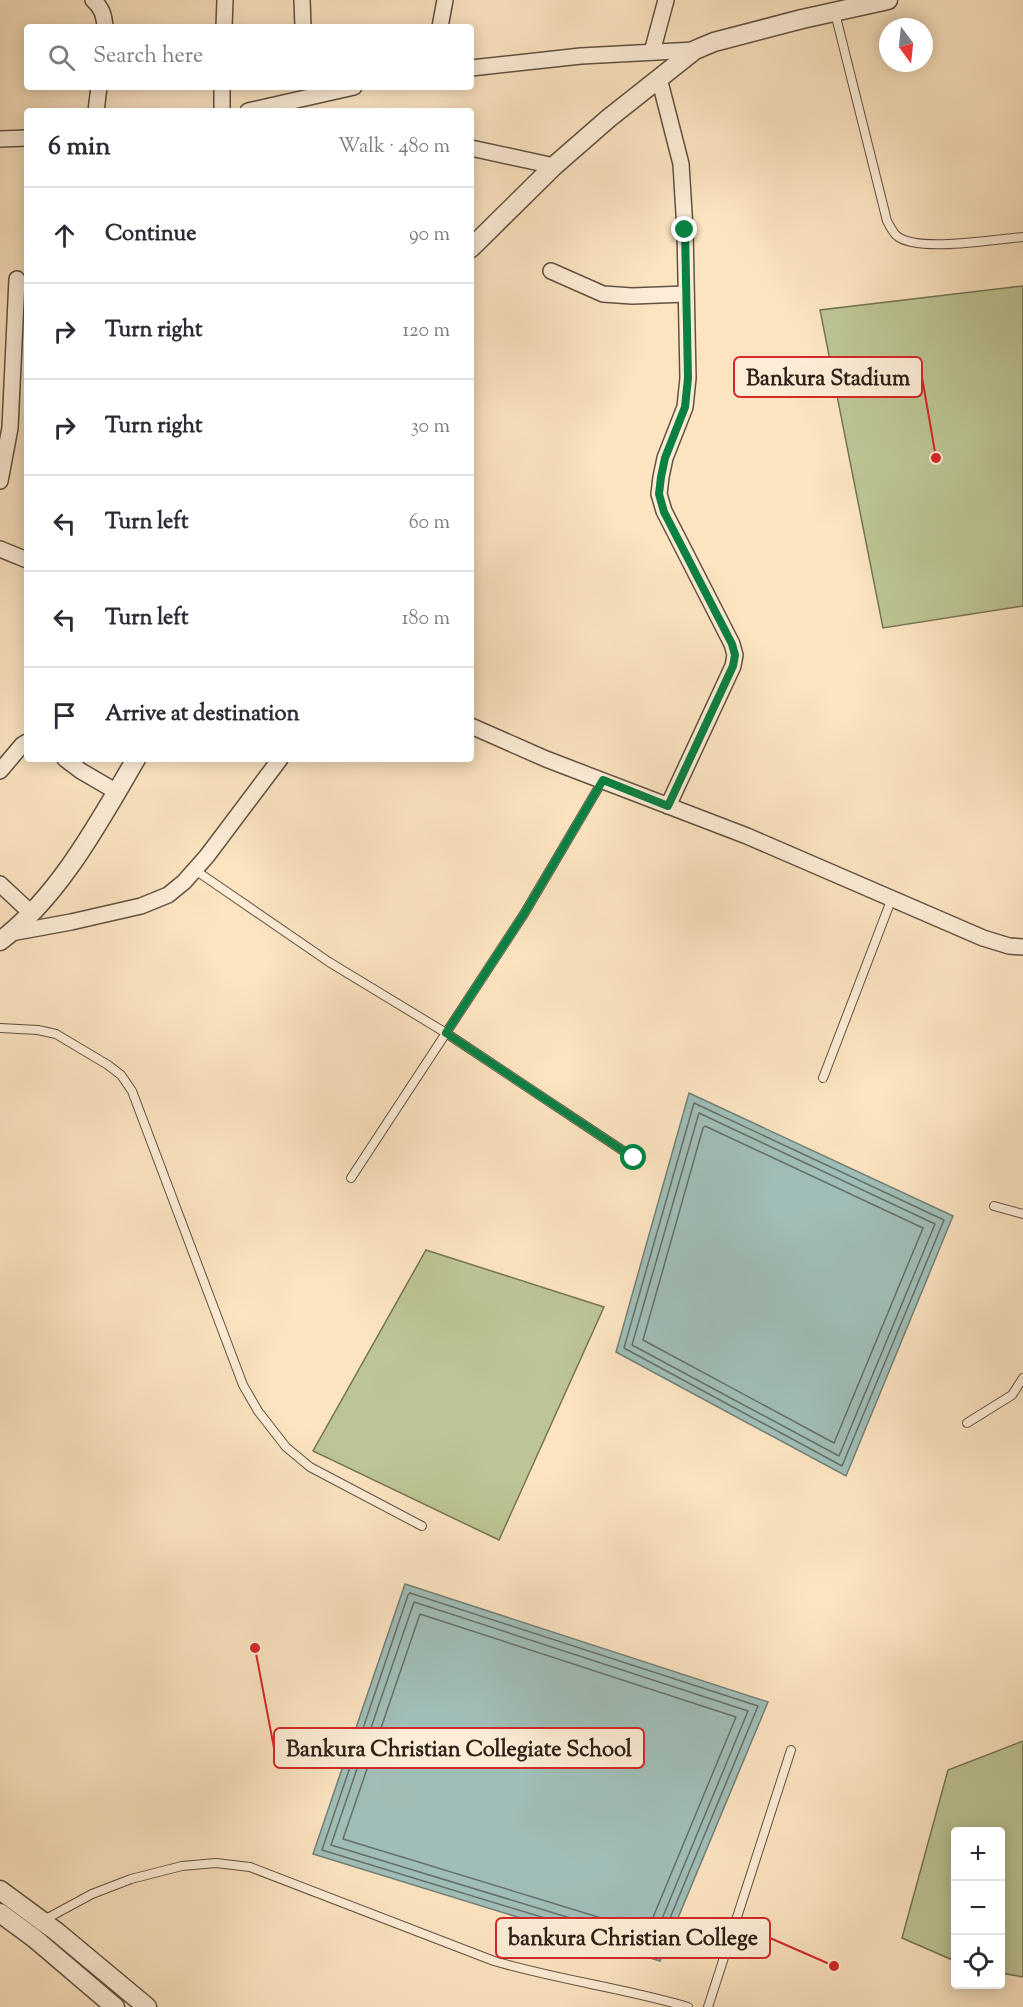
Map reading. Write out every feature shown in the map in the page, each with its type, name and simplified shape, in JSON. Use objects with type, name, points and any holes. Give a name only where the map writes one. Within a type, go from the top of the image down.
[{"type":"street","points":[[93,0],[101,7],[105,24]]},
{"type":"street","points":[[224,24],[225,0]]},
{"type":"street","points":[[302,0],[303,24]]},
{"type":"street","points":[[441,24],[445,0]]},
{"type":"street","points":[[652,52],[666,0]]},
{"type":"street","points":[[474,245],[554,166],[695,50],[714,42],[888,0]]},
{"type":"street","points":[[474,68],[581,56],[695,50]]},
{"type":"street","points":[[659,78],[681,164],[688,378],[685,407],[665,458],[659,494],[664,512],[732,644],[735,655],[733,666],[668,806]]},
{"type":"street","points":[[96,108],[99,90]]},
{"type":"street","points":[[222,90],[222,108]]},
{"type":"street","points":[[257,108],[305,92],[325,90]]},
{"type":"street","points":[[0,140],[24,138]]},
{"type":"street","points":[[474,149],[554,166]]},
{"type":"street","points":[[551,271],[603,294],[632,296],[686,294]]},
{"type":"street","points":[[0,481],[10,428],[6,380],[16,279]]},
{"type":"street","points":[[0,549],[24,559]]},
{"type":"street","points":[[474,727],[546,759],[747,836],[983,938],[1009,946],[1023,947]]},
{"type":"street","points":[[0,771],[24,744]]},
{"type":"street","points":[[69,762],[117,792]]},
{"type":"street","points":[[5,937],[55,886],[134,762]]},
{"type":"street","points":[[5,937],[141,906],[168,895],[195,870],[278,762]]},
{"type":"street","points":[[0,884],[30,912]]},
{"type":"street","points":[[0,1890],[43,1921],[147,2007]]},
{"type":"street","points":[[0,1913],[115,2007]]},
{"type":"lane","points":[[834,12],[887,221],[897,236],[910,243],[931,245],[1023,237]]},
{"type":"lane","points":[[351,1178],[524,914],[603,780]]},
{"type":"lane","points":[[195,870],[329,962],[446,1033],[634,1158]]},
{"type":"lane","points":[[823,1078],[892,898]]},
{"type":"lane","points":[[0,1028],[38,1030],[56,1034],[121,1075],[132,1091],[243,1385],[258,1411],[286,1447],[310,1467],[422,1526]]},
{"type":"lane","points":[[994,1206],[1023,1214]]},
{"type":"lane","points":[[967,1423],[1012,1395],[1023,1378]]},
{"type":"lane","points":[[708,2007],[791,1750]]},
{"type":"lane","points":[[43,1921],[92,1893],[131,1879],[182,1866],[216,1863],[250,1867],[494,1961],[527,1971],[659,1998],[688,2007]]},
{"type":"green space","points":[[1023,286],[1023,606],[883,628],[820,310]]},
{"type":"green space","points":[[426,1250],[604,1307],[499,1540],[313,1451]]},
{"type":"green space","points":[[1023,1741],[1023,1977],[1005,1974],[1005,1827],[951,1827],[951,1959],[902,1938],[948,1770]]},
{"type":"water","points":[[689,1093],[953,1216],[846,1476],[616,1352]]},
{"type":"water","points":[[405,1584],[768,1702],[660,1961],[313,1854]]},
{"type":"place","name":"Bankura Stadium","points":[[936,458]]},
{"type":"place","name":"Bankura Christian Collegiate School","points":[[255,1648]]},
{"type":"place","name":"bankura Christian College","points":[[834,1966]]},
{"type":"route","points":[[634,1158],[446,1033],[524,914],[603,780],[668,806],[733,666],[735,655],[732,644],[664,512],[659,494],[665,458],[685,407],[688,378],[685,230]]}]
